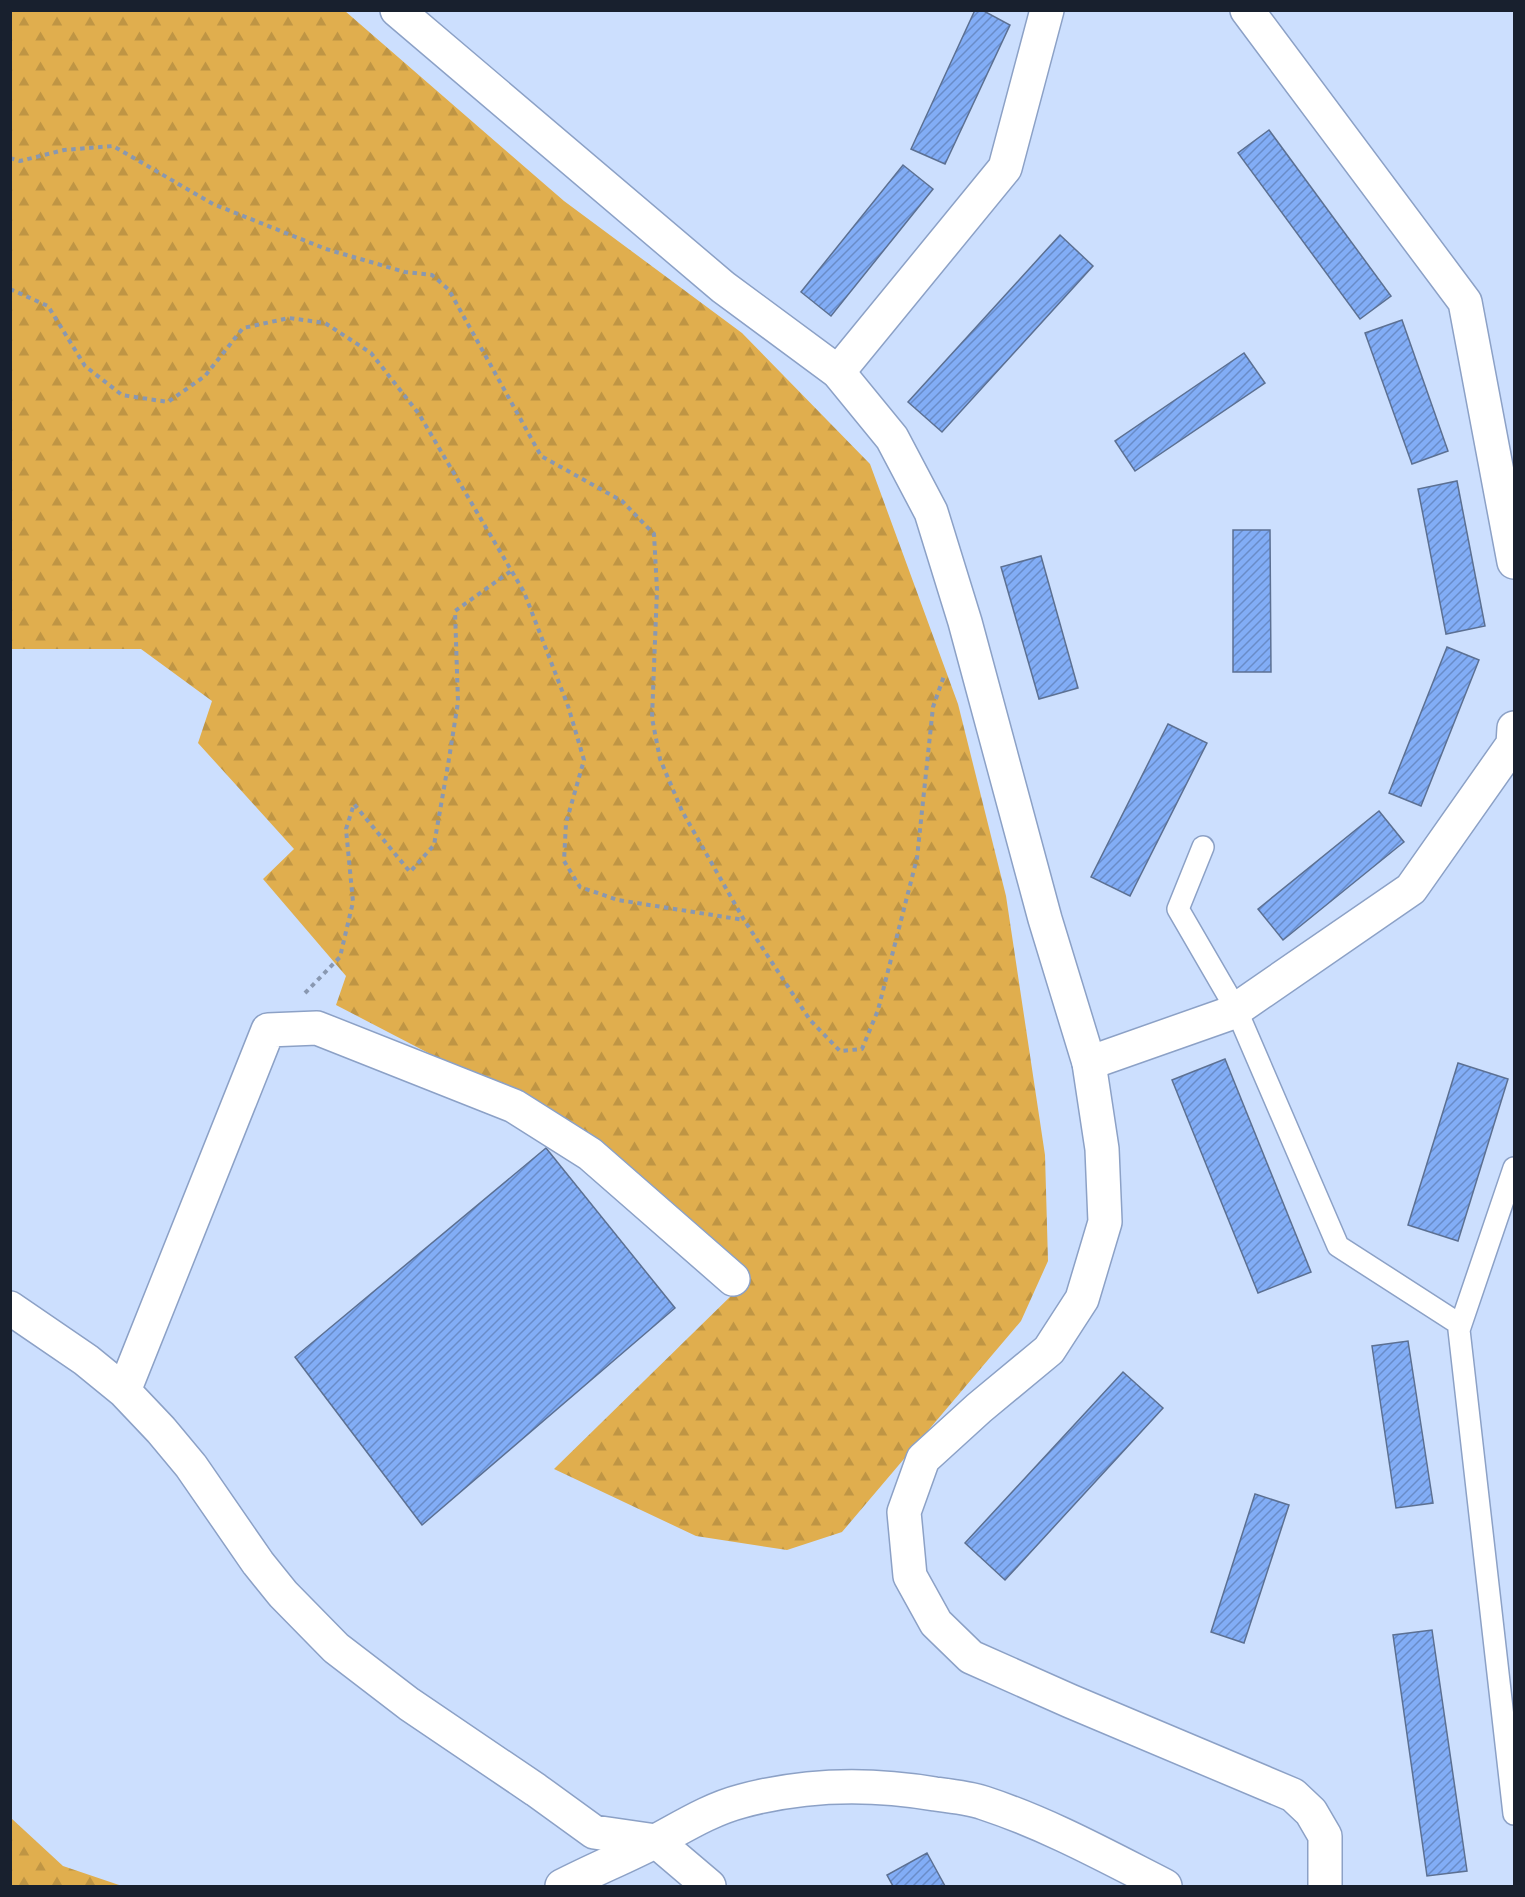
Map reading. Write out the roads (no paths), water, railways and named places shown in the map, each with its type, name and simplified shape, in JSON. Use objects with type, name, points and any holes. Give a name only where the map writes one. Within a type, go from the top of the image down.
[{"type":"street","points":[[397,10],[723,287],[838,372],[892,438],[931,512],[964,622],[1045,919],[1089,1063],[1102,1149],[1105,1222],[1082,1299],[1049,1350],[979,1408],[923,1459],[904,1512],[910,1576],[936,1623],[971,1657],[1080,1706],[1293,1795],[1311,1812],[1325,1836],[1325,1887]]},
{"type":"street","points":[[838,372],[1005,168],[1047,10]]},
{"type":"street","points":[[1247,10],[1465,302],[1515,562]]},
{"type":"street","points":[[1089,1063],[1231,1012],[1412,889],[1514,739]]},
{"type":"street","points":[[124,1391],[268,1030],[317,1028],[514,1106],[590,1154],[732,1279]]},
{"type":"street","points":[[10,1308],[86,1360],[124,1391],[161,1430],[190,1466],[258,1563],[283,1594],[336,1648],[409,1704],[536,1790],[594,1833],[656,1841],[709,1887]]},
{"type":"street","points":[[562,1887],[701,1816],[741,1801],[811,1788],[872,1786],[914,1790],[982,1802],[1061,1833],[1165,1887]]},
{"type":"lane","points":[[1203,847],[1178,909],[1236,1009],[1338,1246],[1460,1324]]},
{"type":"lane","points":[[1515,1168],[1459,1330],[1515,1814]]}]
